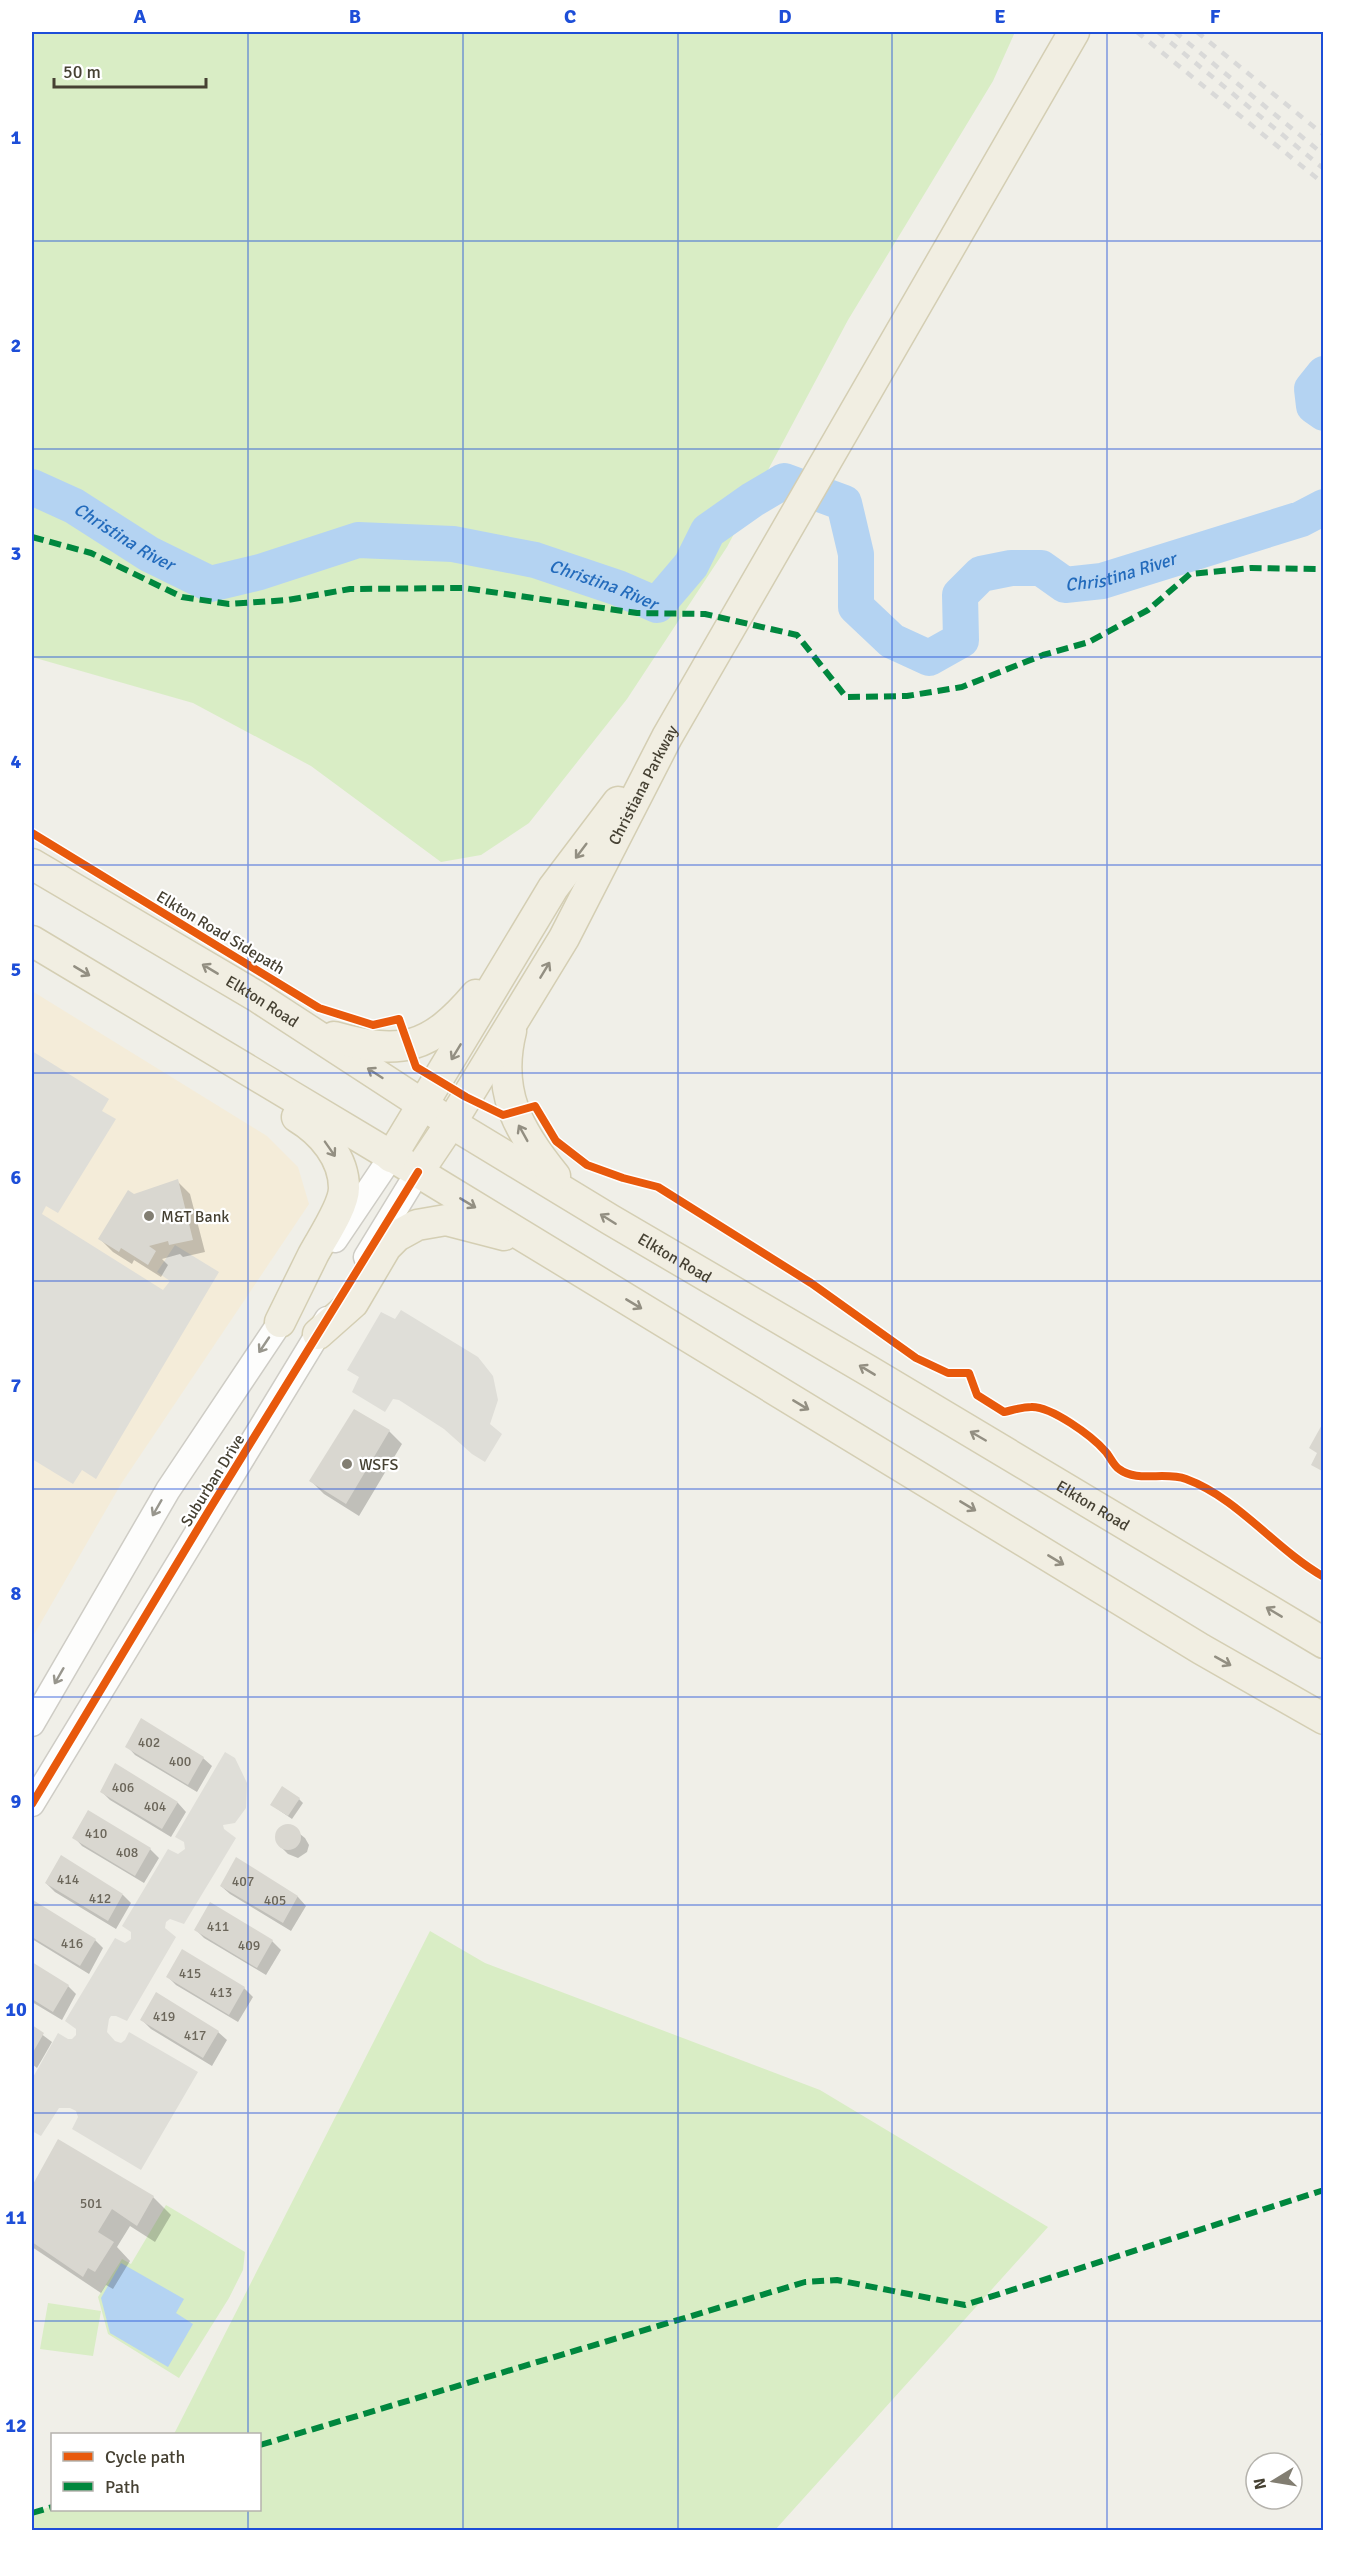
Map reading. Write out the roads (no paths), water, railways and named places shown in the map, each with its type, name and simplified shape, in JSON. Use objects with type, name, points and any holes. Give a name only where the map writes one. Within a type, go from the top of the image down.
[{"type":"main road","points":[[667,737],[1074,32]]},
{"type":"main road","name":"Christiana Parkway","points":[[391,1157],[553,888],[667,737]]},
{"type":"main road","name":"Christiana Parkway","points":[[418,1172],[452,1123],[564,938],[667,737]]},
{"type":"main road","name":"Elkton Road","points":[[32,864],[108,907],[311,1030],[452,1123],[572,1196],[1323,1643]]},
{"type":"main road","points":[[32,941],[418,1172],[1201,1648],[1323,1719]]},
{"type":"main road","points":[[311,1030],[360,1044],[386,1048],[403,1047],[421,1042],[451,1022],[519,945]]},
{"type":"main road","points":[[153,1014],[178,1047],[311,1126],[338,1160],[345,1189],[280,1322]]},
{"type":"main road","points":[[514,1020],[506,1065],[507,1088],[514,1112],[529,1144],[572,1196]]},
{"type":"main road","points":[[318,1334],[353,1303],[386,1247],[397,1236],[417,1225],[446,1220],[532,1242]]},
{"type":"street","name":"Suburban Drive","points":[[32,1724],[168,1490],[391,1157]]},
{"type":"street","name":"Suburban Drive","points":[[32,1804],[418,1172]]},
{"type":"water","points":[[121,2263],[184,2299],[176,2313],[193,2324],[168,2367],[110,2333],[101,2298]]},
{"type":"waterway","name":"Christina River","points":[[1324,374],[1312,389],[1314,406],[1324,413]]},
{"type":"waterway","name":"Christina River","points":[[32,487],[74,506],[149,554],[210,584],[260,572],[358,540],[453,544],[535,560],[618,588],[657,605],[691,565],[708,531],[784,481],[844,503],[856,554],[856,607],[892,641],[929,658],[961,640],[960,595],[981,574],[1011,568],[1041,568],[1065,585],[1102,581],[1301,519],[1324,507]]},
{"type":"railway","points":[[1137,32],[1324,184]]},
{"type":"railway","points":[[1158,32],[1324,169]]},
{"type":"railway","points":[[1175,32],[1324,155]]},
{"type":"railway","points":[[1197,32],[1324,135]]},
{"type":"place","name":"M&T Bank","points":[[149,1216]]},
{"type":"place","name":"WSFS","points":[[347,1464]]}]
